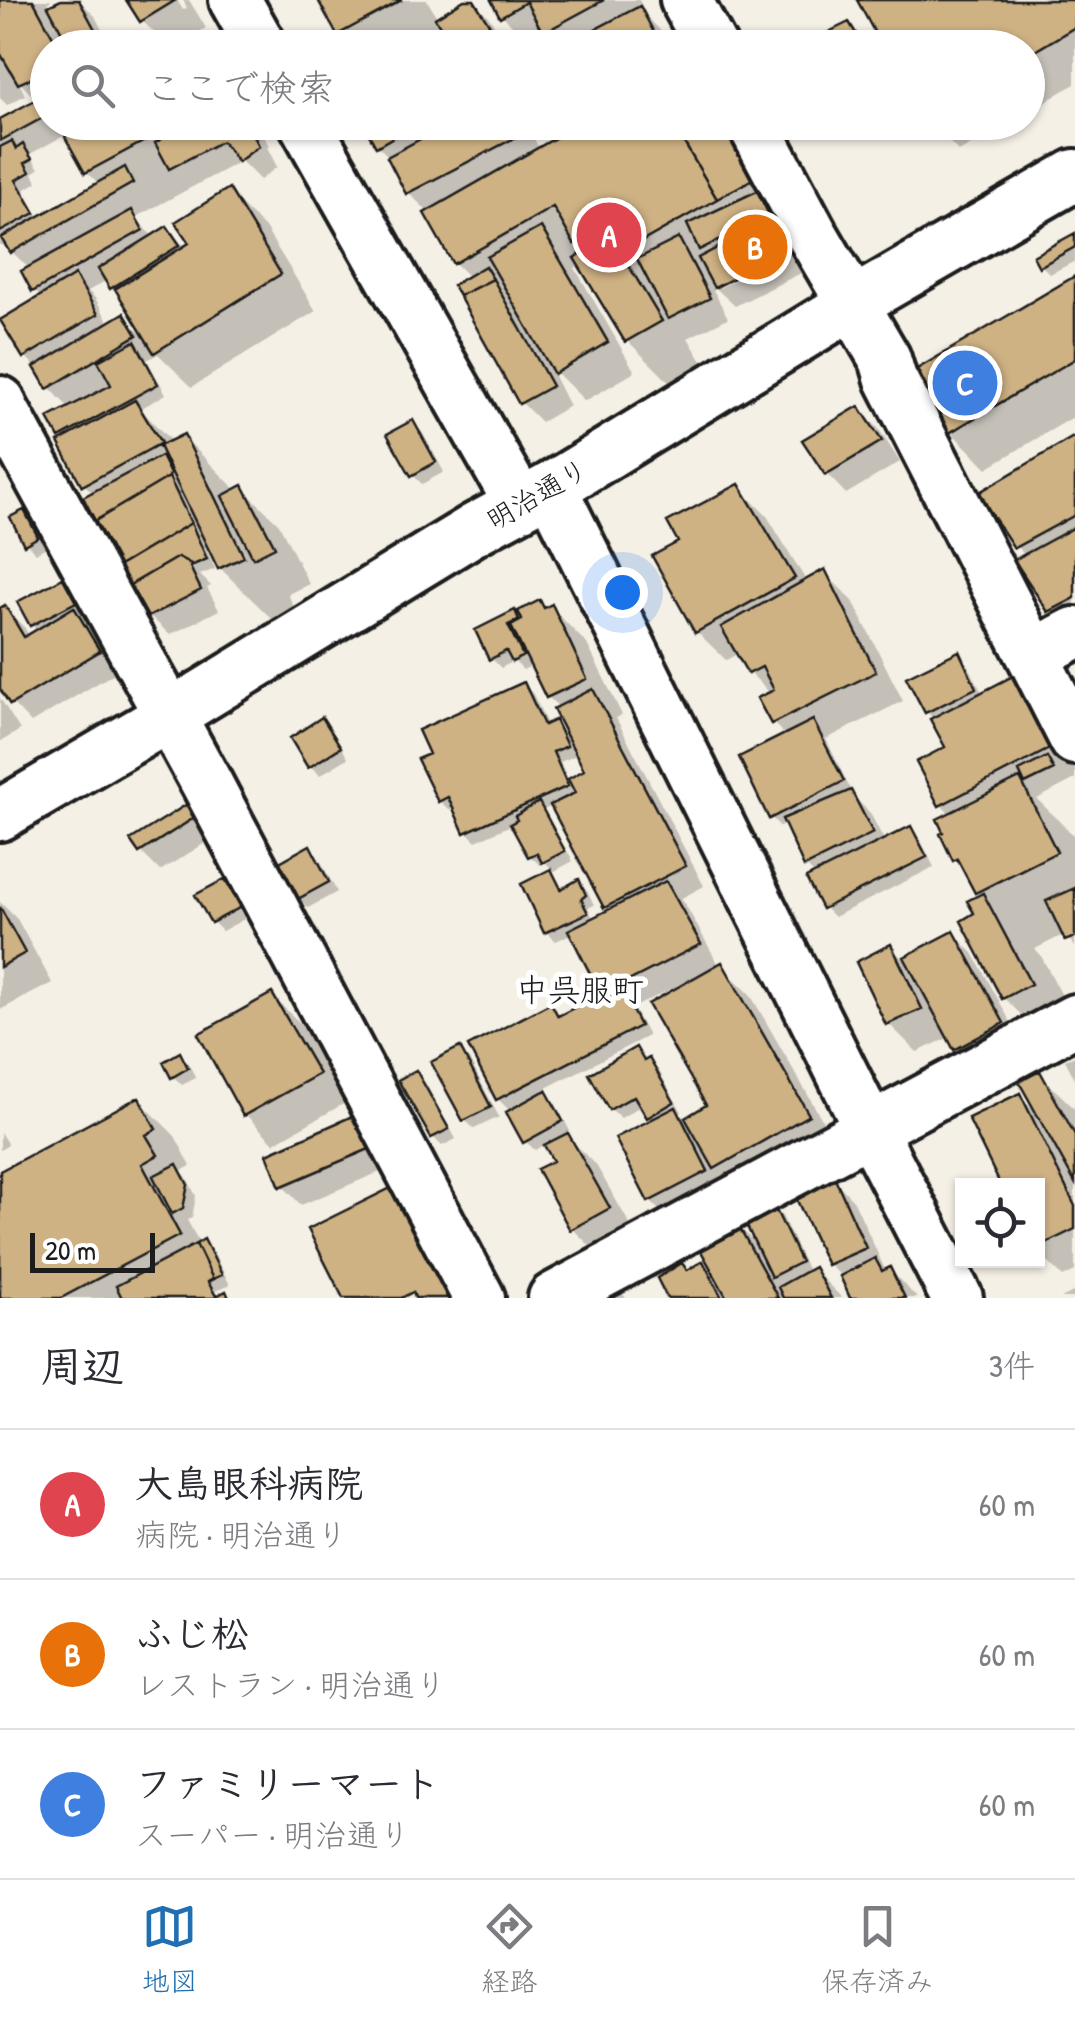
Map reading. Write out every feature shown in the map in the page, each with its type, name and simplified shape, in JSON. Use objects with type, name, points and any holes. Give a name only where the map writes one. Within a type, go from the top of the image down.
[{"type":"street","points":[[235,0],[252,30]]},
{"type":"street","points":[[686,0],[702,30]]},
{"type":"street","points":[[315,140],[536,496],[957,1298]]},
{"type":"street","points":[[762,140],[885,359],[891,378],[1054,644],[1075,739]]},
{"type":"street","name":"明治通り","points":[[0,816],[1075,174]]},
{"type":"street","points":[[0,402],[480,1298]]},
{"type":"street","points":[[554,1298],[1075,1020]]},
{"type":"building","points":[[0,0],[33,0],[49,30],[30,30],[30,79],[18,84],[0,53]]},
{"type":"building","points":[[61,0],[79,0],[95,30],[61,30],[48,6]]},
{"type":"building","points":[[126,0],[176,0],[140,22]]},
{"type":"building","points":[[318,0],[402,0],[346,30],[334,30]]},
{"type":"building","points":[[464,0],[474,0],[493,30],[442,30],[435,18]]},
{"type":"building","points":[[491,0],[604,0],[549,30],[541,30],[526,2],[500,17]]},
{"type":"building","points":[[857,0],[1075,0],[1075,27],[1045,45],[1045,30],[873,30]]},
{"type":"building","points":[[640,6],[653,30],[594,30]]},
{"type":"building","points":[[849,22],[854,30],[833,30]]},
{"type":"building","points":[[30,103],[30,125],[0,141],[0,119]]},
{"type":"building","points":[[67,140],[146,140],[85,173]]},
{"type":"building","points":[[160,140],[256,140],[259,146],[238,162],[222,141],[169,169],[155,143]]},
{"type":"building","points":[[419,140],[510,140],[406,194],[387,157]]},
{"type":"building","points":[[552,140],[683,140],[717,199],[641,242],[626,215],[574,244],[553,207],[453,264],[424,213]]},
{"type":"building","points":[[683,140],[735,140],[756,177],[717,199]]},
{"type":"building","points":[[12,141],[16,149],[23,144],[32,159],[25,163],[30,172],[16,180],[35,213],[0,232],[0,147]]},
{"type":"building","points":[[125,167],[133,183],[10,253],[1,238]]},
{"type":"building","points":[[229,188],[281,274],[154,353],[115,289],[189,243],[175,222]]},
{"type":"building","points":[[757,191],[769,215],[699,250],[687,224]]},
{"type":"building","points":[[132,210],[143,230],[32,292],[21,271]]},
{"type":"building","points":[[769,221],[785,252],[714,288],[698,258]]},
{"type":"building","points":[[167,226],[180,245],[110,289],[98,269]]},
{"type":"building","points":[[541,227],[608,342],[554,374],[487,257]]},
{"type":"building","points":[[1075,233],[1075,247],[1039,267],[1033,256]]},
{"type":"building","points":[[611,236],[662,321],[625,342],[574,258]]},
{"type":"building","points":[[679,238],[710,298],[668,319],[637,259]]},
{"type":"building","points":[[485,266],[493,279],[459,296],[453,285]]},
{"type":"building","points":[[75,275],[98,314],[23,358],[0,320]]},
{"type":"building","points":[[1075,276],[1075,359],[949,433],[912,372]]},
{"type":"building","points":[[493,279],[552,386],[519,404],[459,296]]},
{"type":"building","points":[[124,313],[137,335],[47,389],[34,367]]},
{"type":"building","points":[[135,341],[158,384],[59,438],[48,418],[111,385],[98,361]]},
{"type":"building","points":[[135,400],[161,443],[82,486],[58,442]]},
{"type":"building","points":[[859,406],[882,441],[825,475],[802,440]]},
{"type":"building","points":[[413,420],[436,462],[411,476],[387,434]]},
{"type":"building","points":[[184,434],[244,557],[218,569],[159,446]]},
{"type":"building","points":[[1075,436],[1075,515],[1014,548],[978,493]]},
{"type":"building","points":[[161,456],[169,477],[95,521],[83,497]]},
{"type":"building","points":[[169,477],[191,523],[119,566],[95,521]]},
{"type":"building","points":[[739,484],[795,578],[695,633],[652,556],[678,542],[667,522]]},
{"type":"building","points":[[243,485],[275,547],[253,558],[222,496]]},
{"type":"building","points":[[24,510],[38,537],[24,545],[10,517]]},
{"type":"building","points":[[191,523],[207,559],[193,565],[178,557],[130,585],[119,566]]},
{"type":"building","points":[[1075,527],[1075,598],[1048,612],[1014,560]]},
{"type":"building","points":[[178,557],[193,565],[190,567],[201,590],[148,617],[130,585]]},
{"type":"building","points":[[825,569],[876,672],[771,724],[757,698],[774,690],[762,667],[748,674],[721,627]]},
{"type":"building","points":[[63,578],[76,602],[30,626],[17,602]]},
{"type":"building","points":[[540,600],[544,608],[552,604],[587,679],[546,698],[511,626],[522,620],[518,611]]},
{"type":"building","points":[[5,605],[24,637],[74,607],[100,651],[10,705],[0,689],[0,608]]},
{"type":"building","points":[[515,610],[519,620],[508,625],[523,656],[512,662],[506,651],[489,660],[475,630]]},
{"type":"building","points":[[959,651],[976,688],[925,713],[906,677]]},
{"type":"building","points":[[1015,675],[1053,747],[939,806],[916,762],[945,747],[930,719]]},
{"type":"building","points":[[524,682],[544,725],[555,720],[567,746],[553,752],[568,786],[464,833],[448,797],[438,802],[417,759],[429,754],[418,730]]},
{"type":"building","points":[[593,689],[686,866],[604,908],[550,805],[575,793],[568,779],[584,770],[553,709]]},
{"type":"building","points":[[322,717],[341,747],[308,768],[290,738]]},
{"type":"building","points":[[813,720],[844,781],[769,819],[739,757]]},
{"type":"building","points":[[1047,757],[1054,770],[1025,784],[1019,771]]},
{"type":"building","points":[[1020,778],[1057,852],[975,893],[957,859],[953,861],[937,819]]},
{"type":"building","points":[[851,790],[873,833],[804,867],[782,819]]},
{"type":"building","points":[[539,802],[565,851],[542,863],[537,853],[528,857],[510,824],[517,820],[515,816]]},
{"type":"building","points":[[189,803],[197,816],[139,853],[130,840]]},
{"type":"building","points":[[911,826],[927,857],[822,909],[806,878]]},
{"type":"building","points":[[310,845],[329,882],[296,900],[276,864]]},
{"type":"building","points":[[551,869],[561,889],[579,879],[586,895],[581,899],[588,913],[544,933],[521,884]]},
{"type":"building","points":[[225,879],[241,907],[211,923],[195,895]]},
{"type":"building","points":[[666,881],[701,944],[601,995],[568,930]]},
{"type":"building","points":[[1075,888],[1075,937],[1065,941],[1046,901]]},
{"type":"building","points":[[983,893],[1031,984],[1002,999],[961,921],[974,913],[967,901]]},
{"type":"building","points":[[0,907],[25,953],[0,967]]},
{"type":"building","points":[[954,931],[1004,1023],[954,1050],[904,957]]},
{"type":"building","points":[[891,944],[922,1009],[886,1025],[856,962]]},
{"type":"building","points":[[722,962],[809,1115],[714,1169],[685,1118],[706,1105],[648,1004]]},
{"type":"building","points":[[622,991],[640,1026],[496,1100],[468,1046],[551,1003],[558,1016],[599,995],[602,1001]]},
{"type":"building","points":[[272,993],[319,1074],[243,1116],[198,1034]]},
{"type":"building","points":[[460,1047],[491,1107],[463,1121],[431,1062]]},
{"type":"building","points":[[636,1047],[644,1061],[649,1058],[674,1102],[647,1118],[634,1096],[609,1110],[589,1074]]},
{"type":"building","points":[[180,1052],[188,1068],[171,1078],[163,1062]]},
{"type":"building","points":[[416,1070],[449,1129],[431,1138],[398,1080]]},
{"type":"building","points":[[1040,1071],[1075,1135],[1075,1183],[1019,1082]]},
{"type":"building","points":[[546,1090],[563,1121],[523,1143],[506,1112]]},
{"type":"building","points":[[1020,1093],[1075,1206],[1075,1229],[1045,1244],[1045,1178],[997,1178],[968,1118]]},
{"type":"building","points":[[139,1097],[156,1129],[146,1135],[158,1155],[142,1164],[180,1235],[61,1298],[0,1298],[0,1171]]},
{"type":"building","points":[[676,1107],[708,1171],[648,1202],[615,1138]]},
{"type":"building","points":[[366,1110],[381,1144],[280,1187],[267,1154]]},
{"type":"building","points":[[568,1133],[610,1208],[570,1230],[537,1169],[553,1161],[544,1145]]},
{"type":"building","points":[[177,1164],[188,1185],[183,1208],[172,1214],[153,1176]]},
{"type":"building","points":[[835,1178],[866,1248],[827,1265],[795,1196]]},
{"type":"building","points":[[395,1186],[452,1298],[415,1298],[413,1292],[401,1298],[343,1298],[308,1229]]},
{"type":"building","points":[[773,1204],[801,1262],[771,1277],[743,1218]]},
{"type":"building","points":[[736,1221],[778,1298],[727,1298],[696,1242]]},
{"type":"building","points":[[204,1239],[222,1275],[213,1279],[196,1244]]},
{"type":"building","points":[[196,1244],[213,1279],[208,1282],[216,1296],[226,1291],[229,1298],[122,1298],[116,1286]]},
{"type":"building","points":[[875,1258],[882,1271],[890,1267],[905,1298],[850,1298],[840,1276]]},
{"type":"building","points":[[703,1261],[722,1298],[667,1298],[657,1278],[682,1263],[687,1270]]},
{"type":"building","points":[[814,1267],[831,1298],[783,1298],[778,1287]]},
{"type":"place","name":"大島眼科病院","points":[[609,235]]},
{"type":"place","name":"ふじ松","points":[[755,247]]},
{"type":"place","name":"ファミリーマート","points":[[965,383]]},
{"type":"district","name":"中呉服町","points":[[580,989]]}]
